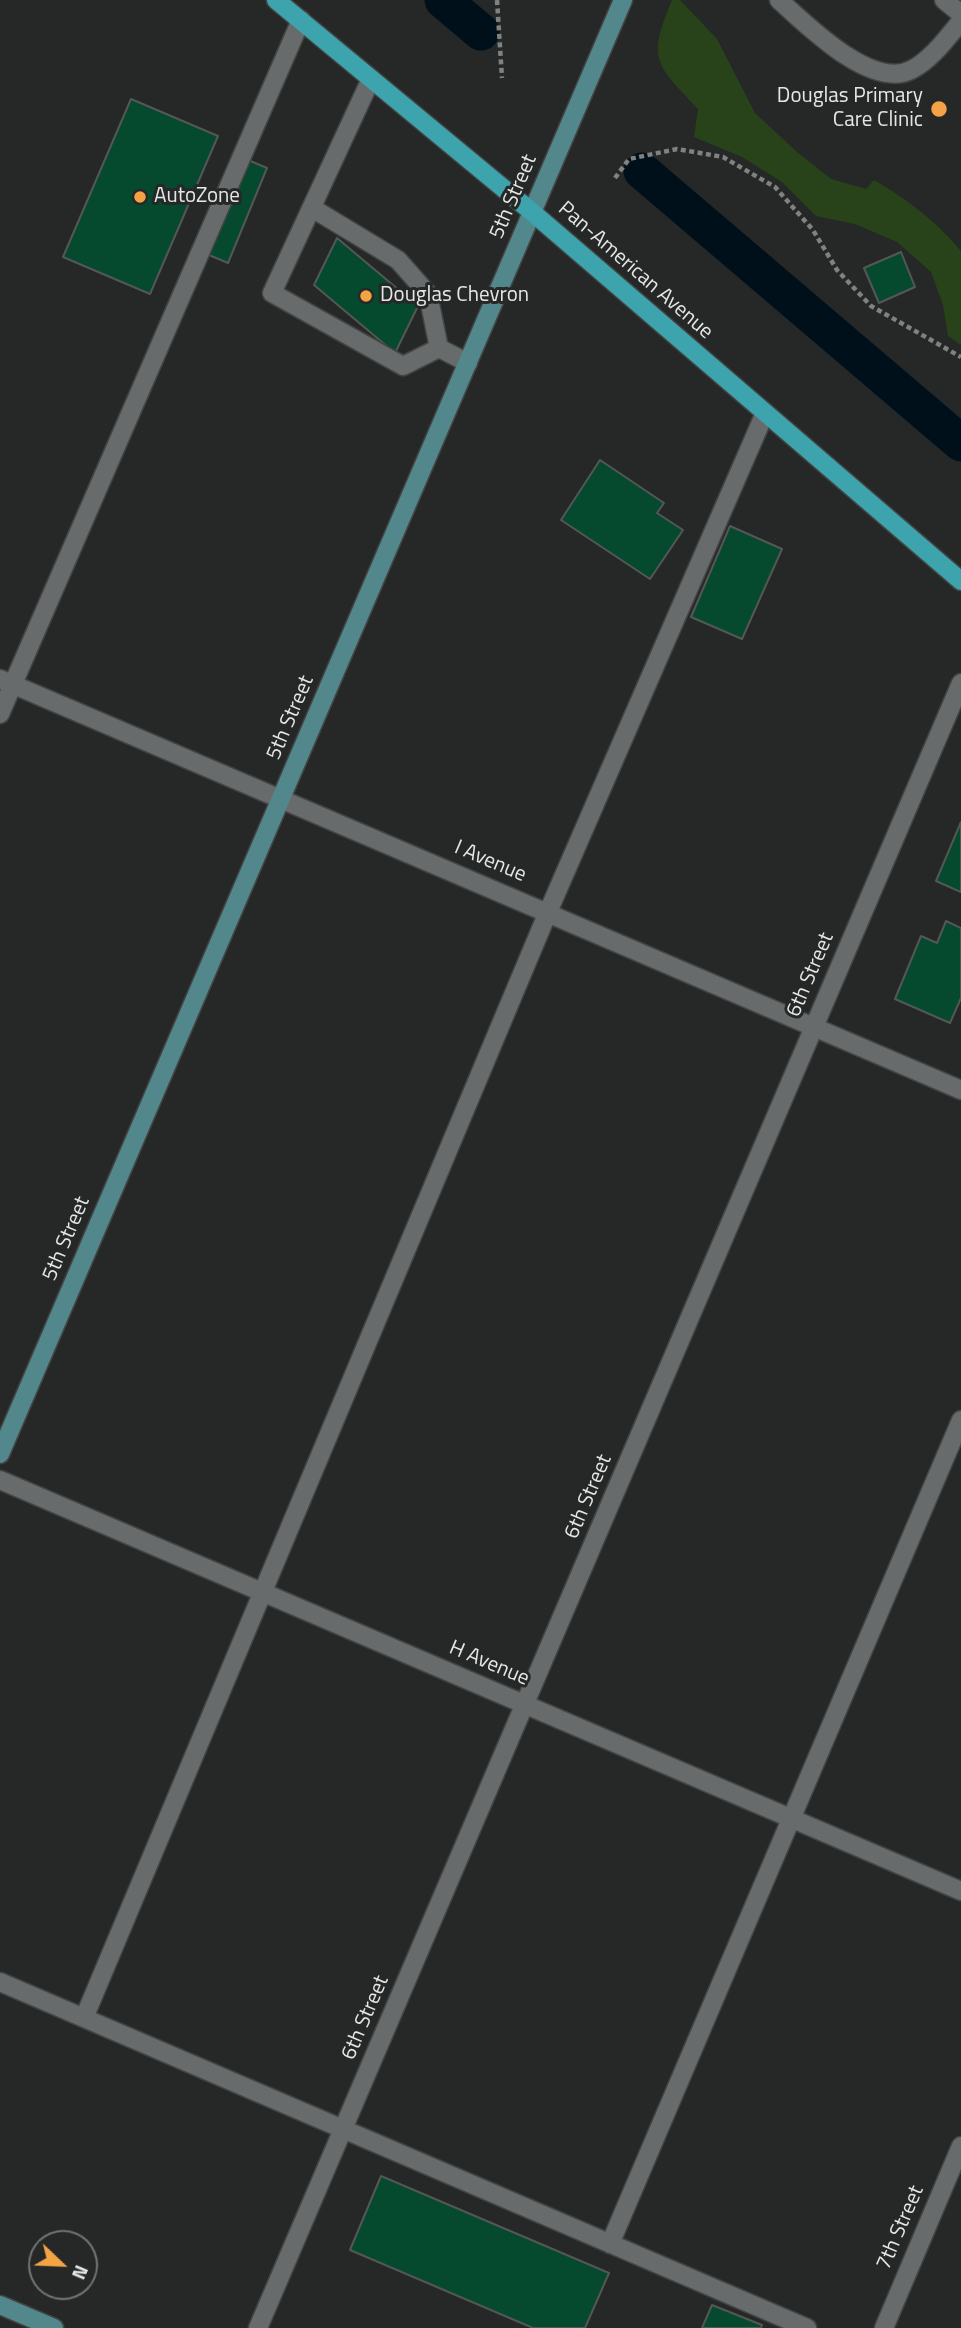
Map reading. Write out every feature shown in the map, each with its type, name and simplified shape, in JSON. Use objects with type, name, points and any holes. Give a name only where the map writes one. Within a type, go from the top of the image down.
[{"type":"main road","name":"Pan-American Avenue","points":[[276,0],[532,212],[961,581]]},
{"type":"street","name":"5th Street","points":[[0,1454],[623,0]]},
{"type":"street","points":[[779,0],[847,57],[889,75],[911,70],[939,48],[961,21]]},
{"type":"street","points":[[944,0],[961,14]]},
{"type":"street","points":[[0,713],[6,681],[301,20]]},
{"type":"street","points":[[371,79],[272,293],[403,366],[439,348]]},
{"type":"street","points":[[312,208],[398,260],[428,294],[439,348]]},
{"type":"street","points":[[439,348],[468,363]]},
{"type":"street","points":[[84,2018],[265,1593],[548,912],[765,413]]},
{"type":"street","name":"I Avenue","points":[[6,681],[961,1090]]},
{"type":"street","name":"6th Street","points":[[258,2328],[961,683]]},
{"type":"street","points":[[610,2244],[961,1420]]},
{"type":"street","name":"H Avenue","points":[[0,1480],[961,1891]]},
{"type":"street","points":[[0,1982],[342,2131],[807,2328]]},
{"type":"street","name":"7th Street","points":[[884,2328],[961,2147]]},
{"type":"street","points":[[0,2305],[54,2328]]},
{"type":"path","points":[[497,0],[502,78]]},
{"type":"path","points":[[615,178],[629,159],[677,149],[723,157],[775,187],[813,230],[837,270],[871,306],[961,357]]},
{"type":"green space","points":[[672,0],[680,0],[717,39],[755,113],[797,152],[831,179],[866,189],[874,180],[920,211],[961,251],[961,345],[948,336],[943,305],[931,272],[897,242],[855,224],[816,216],[782,182],[742,157],[694,137],[698,109],[664,70],[658,49],[659,36]]},
{"type":"building","name":"AutoZone","points":[[131,99],[218,136],[150,294],[63,257]]},
{"type":"building","points":[[248,160],[267,168],[228,263],[209,255]]},
{"type":"building","name":"Douglas Chevron","points":[[337,238],[418,306],[395,353],[314,285]]},
{"type":"building","points":[[901,252],[915,287],[879,303],[864,268]]},
{"type":"building","points":[[600,460],[664,503],[657,513],[683,530],[650,579],[561,520]]},
{"type":"building","points":[[730,526],[782,549],[742,639],[691,617]]},
{"type":"building","points":[[961,822],[961,892],[936,881]]},
{"type":"building","points":[[946,921],[961,928],[961,998],[950,1023],[895,999],[921,936],[937,943]]},
{"type":"building","points":[[381,2176],[609,2273],[585,2328],[533,2328],[350,2250]]},
{"type":"building","points":[[712,2305],[762,2325],[761,2328],[702,2328]]},
{"type":"waterway","points":[[443,0],[481,32]]},
{"type":"waterway","points":[[642,171],[961,443]]},
{"type":"place","name":"Douglas Primary Care Clinic","points":[[939,109]]},
{"type":"place","name":"AutoZone","points":[[140,197]]},
{"type":"place","name":"Douglas Chevron","points":[[366,296]]}]
